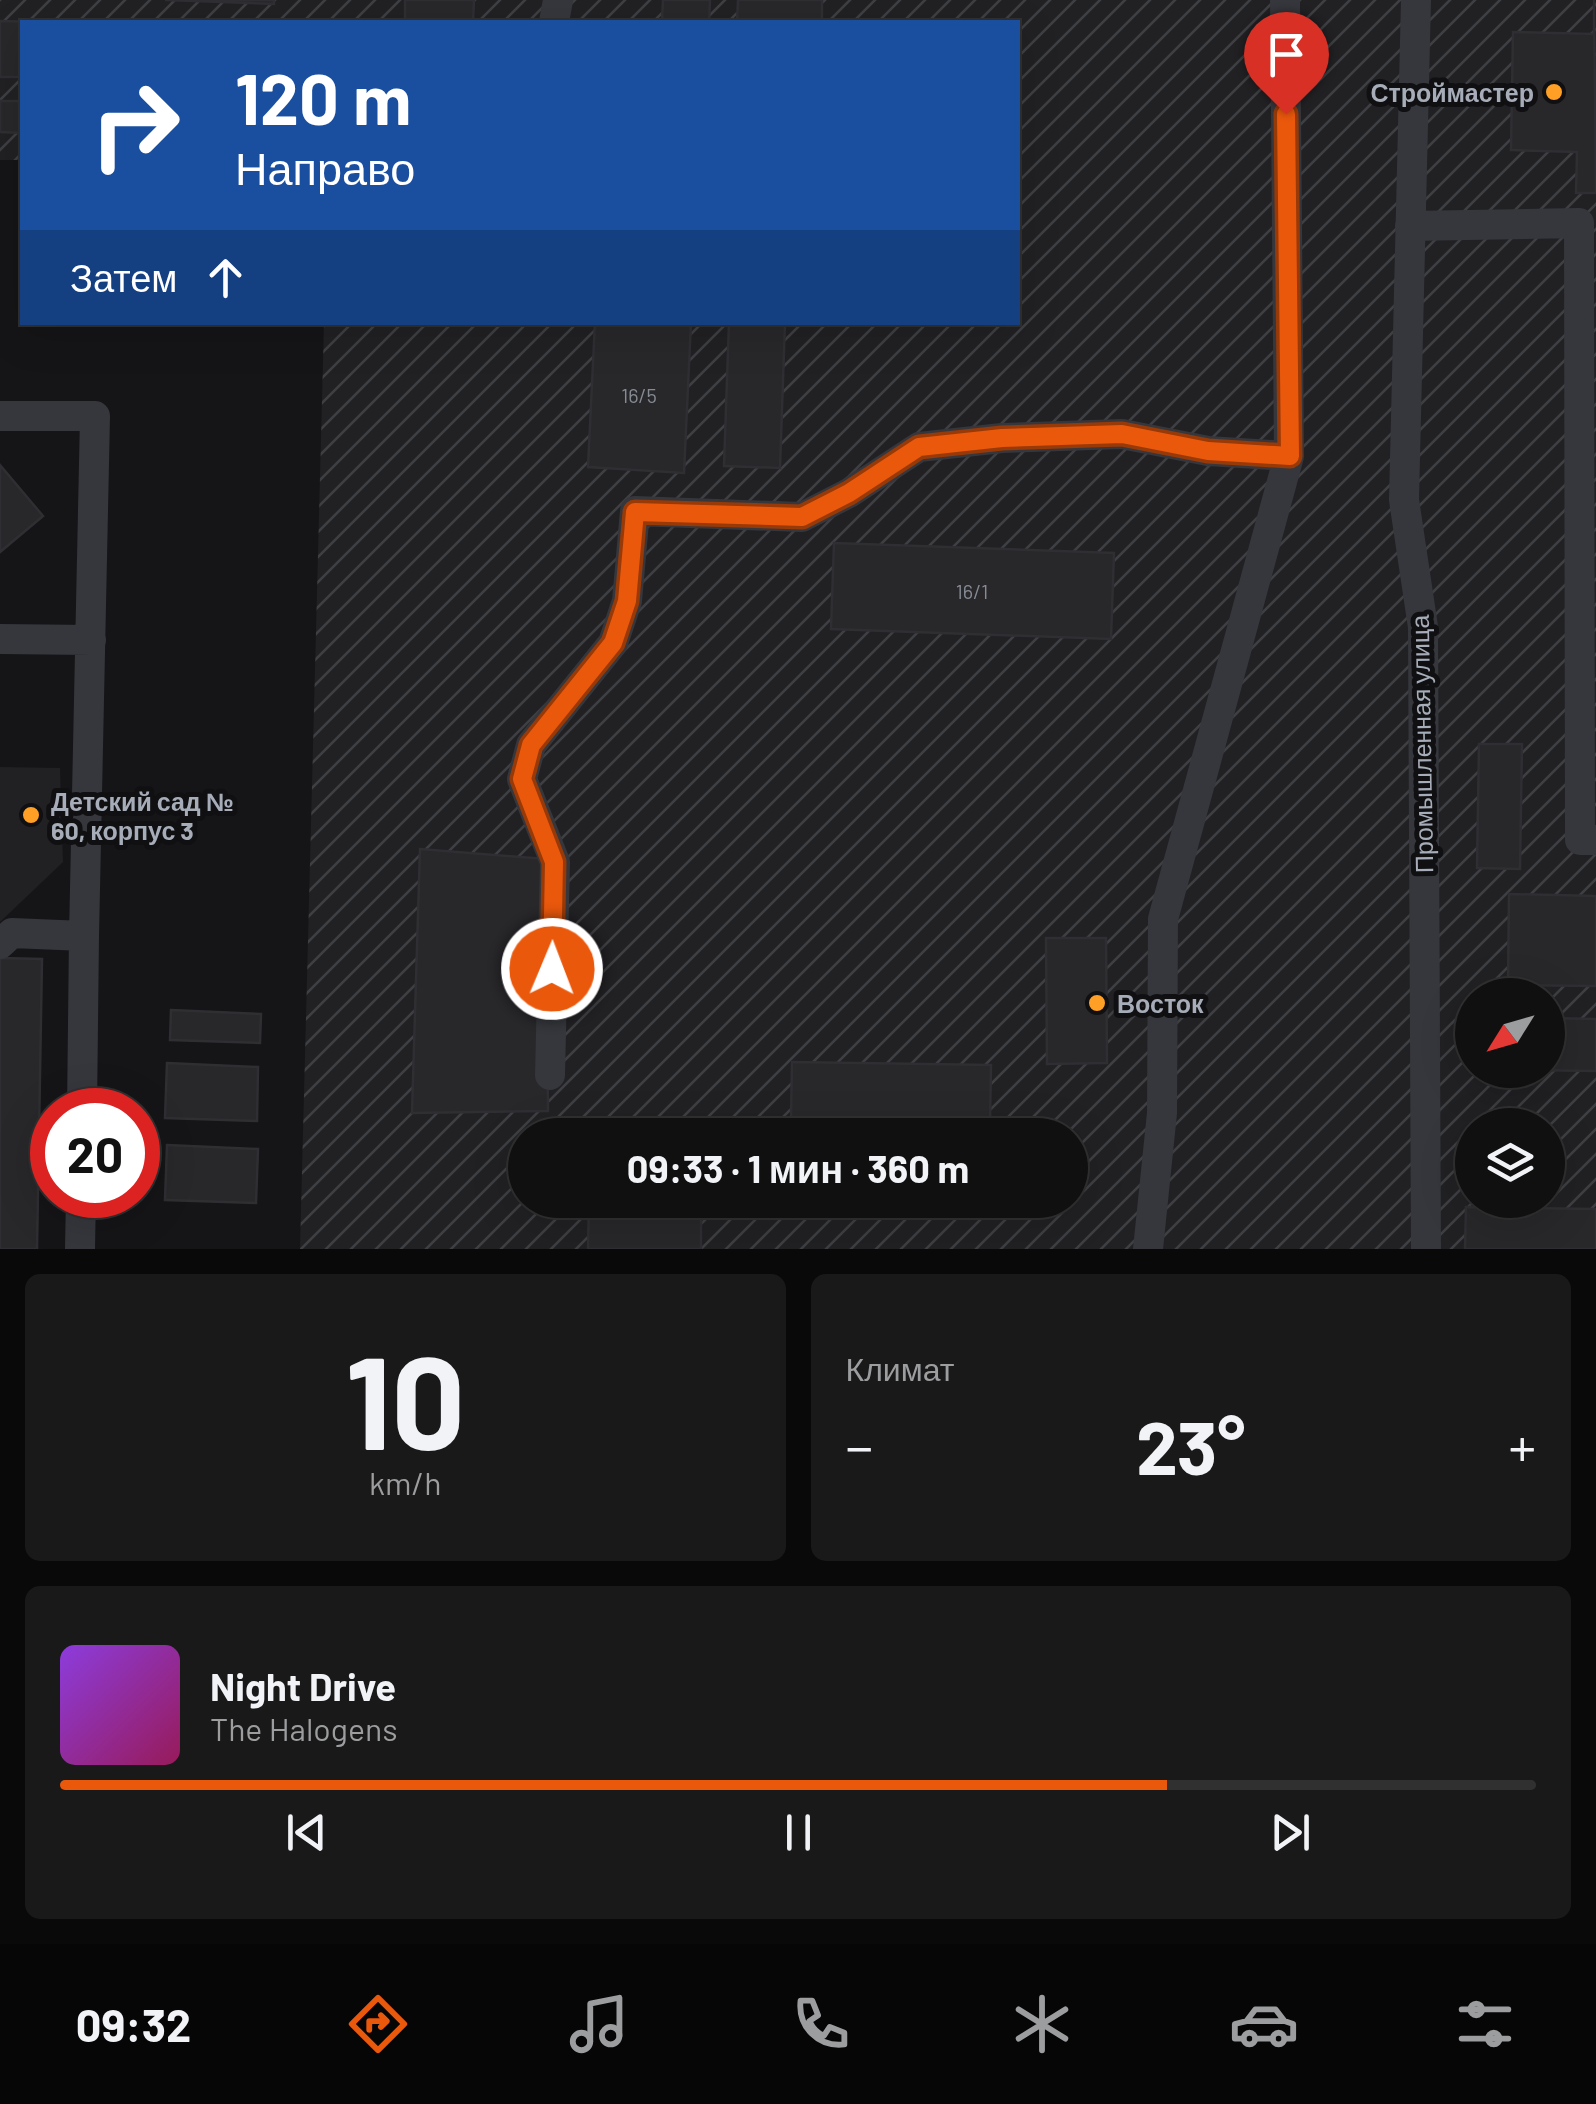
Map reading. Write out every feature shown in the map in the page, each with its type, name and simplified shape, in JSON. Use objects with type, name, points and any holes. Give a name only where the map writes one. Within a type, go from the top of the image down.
[{"type":"street","points":[[1148,1249],[1162,1112],[1164,919],[1290,456],[1285,0]]},
{"type":"street","name":"Промышленная улица","points":[[1416,0],[1404,500],[1422,627],[1426,1249]]},
{"type":"street","points":[[1410,226],[1587,223],[1588,654],[1580,840],[1596,840]]},
{"type":"street","points":[[0,416],[95,416],[82,1088]]},
{"type":"street","points":[[550,1075],[554,862],[522,779],[531,745],[613,643],[627,601],[635,512],[802,517],[849,493],[919,447],[1002,438],[1122,434],[1208,451],[1290,456]]},
{"type":"street","points":[[0,639],[91,640]]},
{"type":"street","points":[[0,944],[12,933],[84,936]]},
{"type":"street","points":[[80,1249],[81,1218]]},
{"type":"shaded area","points":[[0,0],[1596,0],[1596,1249],[300,1249],[324,325],[1020,325],[1020,20],[20,20],[20,160],[0,160]]},
{"type":"shaded area","name":"Детский сад № 60, корпус 3","points":[[0,767],[60,768],[63,862],[0,922]]},
{"type":"building","points":[[165,0],[274,0],[274,4]]},
{"type":"building","points":[[405,0],[474,0],[473,20],[405,20]]},
{"type":"building","points":[[663,0],[710,0],[709,20],[662,20]]},
{"type":"building","points":[[738,0],[822,0],[822,20],[737,20]]},
{"type":"building","name":"Строймастер","points":[[1594,0],[1596,193],[1576,193],[1577,152],[1511,150],[1513,32],[1594,34]]},
{"type":"building","points":[[0,21],[20,22],[20,77],[0,77]]},
{"type":"building","points":[[0,101],[20,101],[20,133],[0,132]]},
{"type":"building","points":[[595,325],[691,325],[684,473],[588,467]]},
{"type":"building","points":[[729,325],[785,325],[780,468],[724,466]]},
{"type":"building","points":[[0,465],[43,516],[0,552]]},
{"type":"building","points":[[834,543],[1114,553],[1111,639],[831,629]]},
{"type":"building","points":[[1479,744],[1522,744],[1520,869],[1477,868]]},
{"type":"building","points":[[420,849],[545,859],[548,1111],[412,1113]]},
{"type":"building","points":[[1509,894],[1596,896],[1596,986],[1565,986],[1565,978],[1508,978]]},
{"type":"building","points":[[1046,938],[1106,938],[1107,1063],[1047,1064]]},
{"type":"building","points":[[0,958],[42,959],[40,1088],[30,1088],[30,1218],[38,1218],[37,1249],[0,1249]]},
{"type":"building","points":[[171,1010],[261,1014],[260,1043],[170,1040]]},
{"type":"building","points":[[1565,1018],[1596,1019],[1596,1071],[1565,1071]]},
{"type":"building","points":[[792,1062],[991,1065],[990,1118],[791,1118]]},
{"type":"building","points":[[167,1063],[258,1067],[257,1121],[165,1118]]},
{"type":"building","points":[[167,1145],[258,1149],[256,1203],[165,1200]]},
{"type":"building","points":[[1565,1209],[1596,1209],[1596,1249],[1465,1249],[1466,1218],[1565,1218]]},
{"type":"building","points":[[589,1218],[701,1218],[701,1249],[588,1249]]},
{"type":"place","name":"Строймастер","points":[[1554,92]]},
{"type":"place","name":"Детский сад № 60, корпус 3","points":[[31,815]]},
{"type":"place","name":"Восток","points":[[1097,1003]]},
{"type":"route","points":[[552,969],[554,862],[522,779],[531,745],[613,643],[627,601],[635,512],[802,517],[849,493],[919,447],[1002,438],[1122,434],[1208,451],[1290,456],[1286,114]]}]
